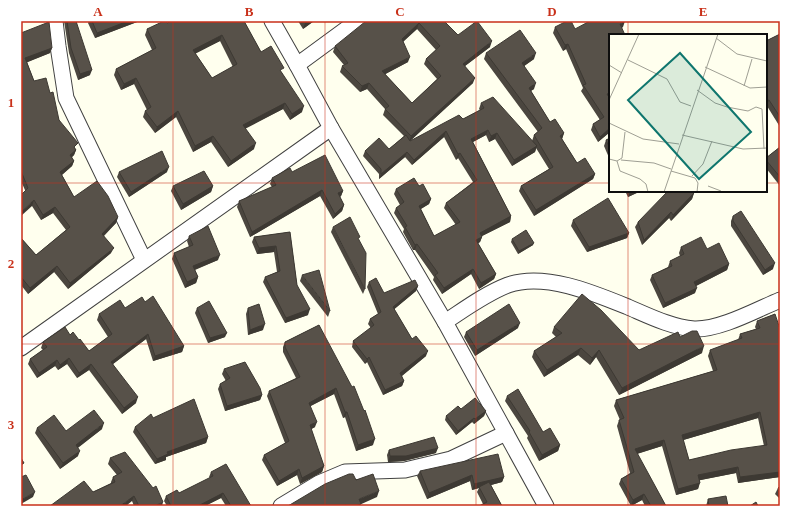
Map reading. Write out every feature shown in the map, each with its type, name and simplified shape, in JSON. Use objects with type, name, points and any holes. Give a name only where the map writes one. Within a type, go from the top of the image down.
[{"type":"street","points":[[55,21],[66,98],[144,260]]},
{"type":"street","points":[[272,21],[330,128],[445,322],[546,506]]},
{"type":"street","points":[[297,65],[357,21]]},
{"type":"street","points":[[21,348],[330,128]]},
{"type":"street","points":[[445,322],[503,288],[528,281],[574,287],[670,324],[695,329],[718,326],[780,300]]},
{"type":"street","points":[[281,506],[319,483],[345,472],[405,470],[451,459],[506,433]]},
{"type":"building","points":[[67,21],[76,21],[92,70],[80,74],[71,48]]},
{"type":"building","points":[[92,21],[128,21],[97,33]]},
{"type":"building","points":[[164,21],[167,23],[172,21],[244,21],[261,52],[271,46],[284,68],[280,70],[304,106],[292,114],[285,103],[243,125],[256,143],[231,161],[213,136],[195,146],[178,111],[157,127],[145,111],[151,107],[136,78],[124,84],[116,69],[156,48],[147,29]],"holes":[[[222,35],[237,64],[212,78],[193,50]]]},
{"type":"building","points":[[366,21],[444,21],[458,35],[477,21],[492,41],[463,64],[475,78],[411,136],[385,109],[389,106],[369,83],[362,86],[342,66],[348,63],[335,46]],"holes":[[[419,23],[440,46],[426,59],[441,76],[412,103],[382,71],[410,57],[402,39]]]},
{"type":"building","points":[[567,21],[571,21],[575,29],[590,21],[625,21],[620,24],[625,34],[609,34],[609,93],[607,94],[609,97],[609,129],[600,137],[593,124],[604,117],[583,85],[586,84],[568,44],[565,45],[555,27]]},
{"type":"building","points":[[49,22],[52,48],[25,58],[34,81],[46,78],[50,93],[53,92],[59,120],[78,143],[74,147],[76,150],[70,155],[74,161],[60,172],[74,197],[97,181],[108,196],[118,217],[102,234],[114,248],[70,283],[57,266],[30,288],[21,277],[21,238],[36,255],[70,227],[55,207],[43,215],[34,200],[21,212],[21,195],[28,188],[21,171],[21,33]]},
{"type":"building","points":[[520,30],[536,53],[522,63],[536,83],[529,88],[550,122],[555,119],[564,133],[560,136],[577,163],[585,158],[595,174],[536,210],[521,186],[553,167],[534,135],[542,128],[486,53]]},
{"type":"building","points":[[780,34],[780,117],[769,100],[767,101],[767,40]]},
{"type":"building","points":[[493,97],[537,146],[514,160],[497,133],[491,136],[488,130],[471,139],[511,216],[480,233],[482,237],[476,240],[496,274],[481,283],[473,269],[444,288],[435,275],[438,273],[417,244],[415,245],[405,227],[407,226],[396,208],[404,202],[396,189],[414,178],[419,186],[423,184],[431,199],[419,206],[434,236],[460,222],[446,203],[477,180],[460,153],[458,154],[446,131],[414,160],[407,152],[381,174],[381,169],[365,151],[379,138],[389,149],[406,135],[410,141],[459,115],[463,119],[484,108],[481,103]]},
{"type":"building","points":[[609,138],[609,147],[606,140]]},
{"type":"building","points":[[780,147],[780,177],[767,161],[767,157]]},
{"type":"building","points":[[162,151],[169,167],[131,192],[119,172]]},
{"type":"building","points":[[325,155],[343,191],[338,193],[344,205],[335,214],[322,190],[252,232],[239,201],[276,185],[272,178],[290,168],[292,172]]},
{"type":"building","points":[[204,171],[213,186],[183,204],[173,186]]},
{"type":"building","points":[[667,192],[694,192],[673,215],[671,212],[644,240],[638,222]]},
{"type":"building","points":[[608,198],[629,233],[589,247],[573,220]]},
{"type":"building","points":[[741,211],[775,263],[765,270],[733,221],[733,216]]},
{"type":"building","points":[[350,217],[360,237],[358,238],[366,253],[365,289],[333,227]]},
{"type":"building","points":[[208,226],[220,255],[193,266],[198,277],[187,282],[174,253],[193,245],[189,236]]},
{"type":"building","points":[[526,230],[534,243],[519,251],[512,239]]},
{"type":"building","points":[[290,232],[297,285],[310,309],[286,318],[265,277],[280,271],[276,246],[259,248],[254,237]]},
{"type":"building","points":[[701,237],[707,249],[719,243],[729,264],[694,282],[697,288],[665,303],[652,275],[672,266],[670,261],[684,254],[681,247]]},
{"type":"building","points":[[319,270],[330,311],[302,275]]},
{"type":"building","points":[[376,278],[384,293],[415,280],[418,286],[393,307],[412,339],[416,336],[428,351],[400,373],[404,381],[385,390],[369,357],[367,359],[353,341],[374,325],[370,319],[381,312],[369,282]]},
{"type":"building","points":[[582,294],[601,310],[639,350],[678,332],[680,337],[692,331],[697,331],[704,346],[622,388],[599,350],[592,358],[581,348],[547,370],[534,351],[562,333],[554,327]]},
{"type":"building","points":[[153,296],[184,346],[155,356],[148,334],[111,362],[138,397],[124,408],[91,364],[79,373],[69,358],[60,365],[57,360],[39,373],[30,359],[47,347],[43,342],[65,327],[70,335],[73,332],[79,340],[80,339],[89,351],[112,334],[99,314],[120,300],[125,308],[142,297],[145,302]]},
{"type":"building","points":[[209,301],[227,333],[210,338],[197,308]]},
{"type":"building","points":[[259,304],[265,324],[250,330],[248,308]]},
{"type":"building","points":[[509,304],[520,323],[477,350],[466,332]]},
{"type":"building","points":[[775,314],[780,329],[780,472],[740,477],[738,467],[698,475],[700,483],[678,489],[664,440],[635,449],[666,506],[651,506],[644,494],[633,500],[621,479],[634,472],[619,420],[624,418],[616,400],[717,370],[710,350],[742,338],[740,334],[760,328],[757,321]],"holes":[[[760,412],[767,445],[731,450],[689,460],[682,435]]]},
{"type":"building","points":[[319,325],[352,387],[354,386],[364,411],[365,410],[375,439],[358,445],[347,412],[345,412],[336,388],[309,403],[317,422],[310,425],[324,466],[302,478],[299,469],[279,481],[264,455],[289,441],[269,391],[300,377],[285,347],[285,342]]},
{"type":"building","points":[[245,362],[260,388],[262,395],[227,406],[220,384],[230,378],[224,369]]},
{"type":"building","points":[[518,389],[543,432],[550,428],[560,445],[542,455],[529,432],[530,431],[507,396]]},
{"type":"building","points":[[475,398],[486,411],[475,419],[474,418],[458,431],[446,416],[458,406],[461,409]]},
{"type":"building","points":[[194,399],[208,437],[167,452],[168,454],[157,459],[135,427],[151,414],[153,418]]},
{"type":"building","points":[[94,410],[104,423],[76,445],[80,451],[63,463],[37,428],[54,415],[66,431]]},
{"type":"building","points":[[434,437],[438,448],[406,456],[390,456],[389,450]]},
{"type":"building","points":[[125,452],[153,488],[156,486],[163,502],[155,506],[139,506],[134,496],[120,506],[50,506],[84,481],[93,492],[115,482],[113,477],[122,472],[110,458]]},
{"type":"building","points":[[498,454],[504,477],[474,484],[472,475],[429,493],[420,471]]},
{"type":"building","points":[[21,458],[24,463],[21,465]]},
{"type":"building","points":[[226,464],[251,506],[231,506],[223,493],[198,506],[171,506],[166,496],[177,490],[179,493],[213,476],[211,472]]},
{"type":"building","points":[[349,474],[353,474],[356,480],[373,474],[379,491],[359,499],[361,504],[356,506],[288,506],[325,484]]},
{"type":"building","points":[[26,475],[35,492],[21,500],[21,477]]},
{"type":"building","points":[[489,482],[502,506],[479,506],[487,502],[479,487]]},
{"type":"building","points":[[726,496],[728,506],[709,506],[708,499]]},
{"type":"building","points":[[756,502],[758,506],[750,506]]}]
